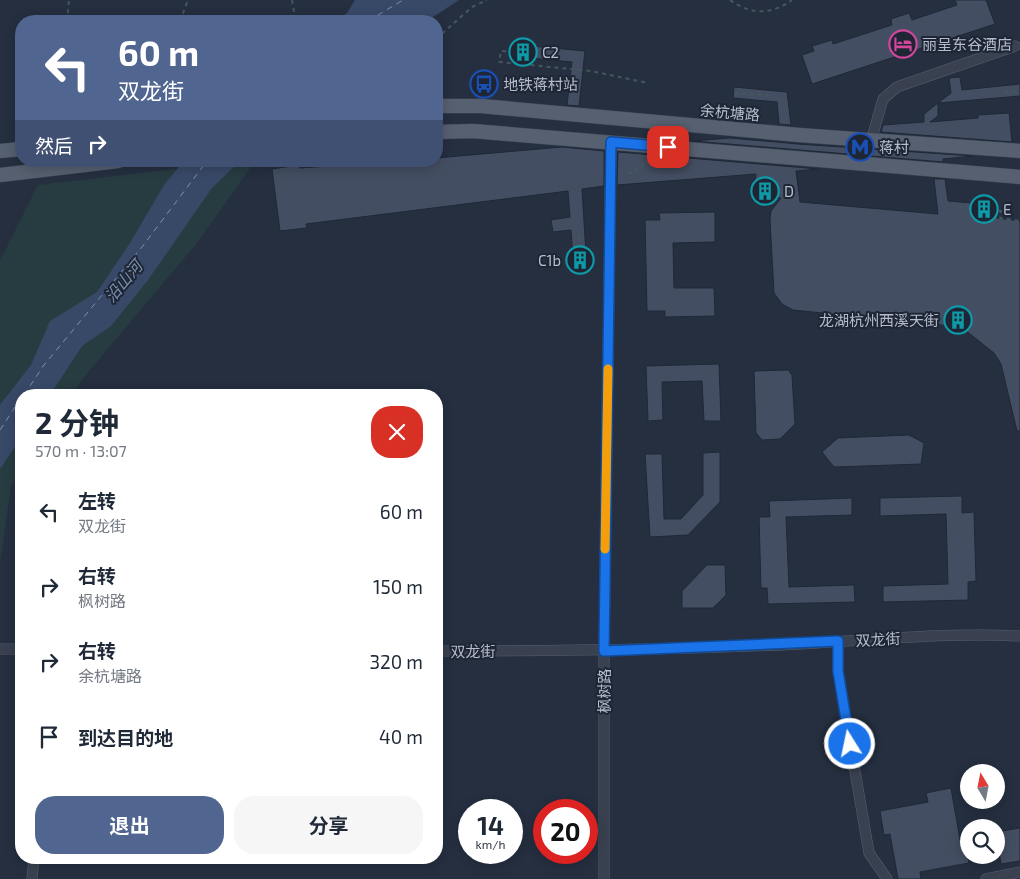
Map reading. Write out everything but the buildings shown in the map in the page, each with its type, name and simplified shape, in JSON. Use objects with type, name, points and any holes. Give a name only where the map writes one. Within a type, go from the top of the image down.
[{"type":"main road","name":"余杭塘路","points":[[443,106],[481,106],[871,141],[1020,151]]},
{"type":"main road","points":[[443,132],[473,131],[1020,177]]},
{"type":"main road","points":[[0,151],[15,150]]},
{"type":"main road","points":[[0,175],[67,167]]},
{"type":"street","points":[[871,141],[884,99],[897,87],[1015,46]]},
{"type":"street","name":"枫树路","points":[[604,879],[604,651],[611,142]]},
{"type":"street","name":"双龙街","points":[[443,650],[604,651],[900,637],[1020,636]]},
{"type":"street","points":[[838,641],[838,671],[869,853],[887,879]]},
{"type":"street","points":[[0,648],[15,649]]},
{"type":"street","points":[[32,879],[33,864]]},
{"type":"street","points":[[986,879],[1020,872]]},
{"type":"path","points":[[68,15],[69,0]]},
{"type":"path","points":[[182,15],[188,0]]},
{"type":"path","points":[[292,0],[295,15]]},
{"type":"path","points":[[443,33],[472,7],[488,0]]},
{"type":"path","points":[[730,0],[739,6],[761,12],[782,6],[792,0]]},
{"type":"path","points":[[546,54],[501,51],[500,62],[590,71],[648,83]]},
{"type":"path","points":[[1004,92],[1020,91]]},
{"type":"path","points":[[734,92],[769,95]]},
{"type":"path","points":[[628,173],[632,173],[639,166],[648,165],[648,162]]},
{"type":"path","points":[[754,190],[788,194]]},
{"type":"path","points":[[959,207],[1001,211],[1000,218],[1020,221]]},
{"type":"path","points":[[579,236],[580,271]]},
{"type":"green space","points":[[191,167],[251,167],[197,243],[76,389],[15,389],[15,480],[11,486],[0,563],[0,261],[38,185]]},
{"type":"water","points":[[355,0],[459,0],[436,15],[344,15]]},
{"type":"water","name":"沿山河","points":[[179,167],[234,167],[212,188],[148,280],[111,326],[82,346],[54,389],[15,389],[15,447],[0,469],[0,405],[31,365],[50,321],[97,292],[130,243],[164,185]]},
{"type":"ferry route","points":[[378,15],[403,0]]},
{"type":"ferry route","points":[[28,389],[44,365],[142,247],[202,167]]},
{"type":"ferry route","points":[[0,430],[15,407]]},
{"type":"slow traffic","points":[[605,549],[608,369]]},
{"type":"place","name":"丽呈东谷酒店","points":[[903,44]]},
{"type":"place","name":"C2","points":[[523,52]]},
{"type":"place","name":"地铁蒋村站","points":[[484,84]]},
{"type":"place","name":"蒋村","points":[[860,147]]},
{"type":"place","name":"D","points":[[765,191]]},
{"type":"place","name":"E","points":[[984,209]]},
{"type":"place","name":"C1b","points":[[580,260]]},
{"type":"place","name":"龙湖杭州西溪天街","points":[[958,320]]},
{"type":"route","points":[[668,147],[611,142],[604,651],[838,641],[838,671],[850,744]]}]
